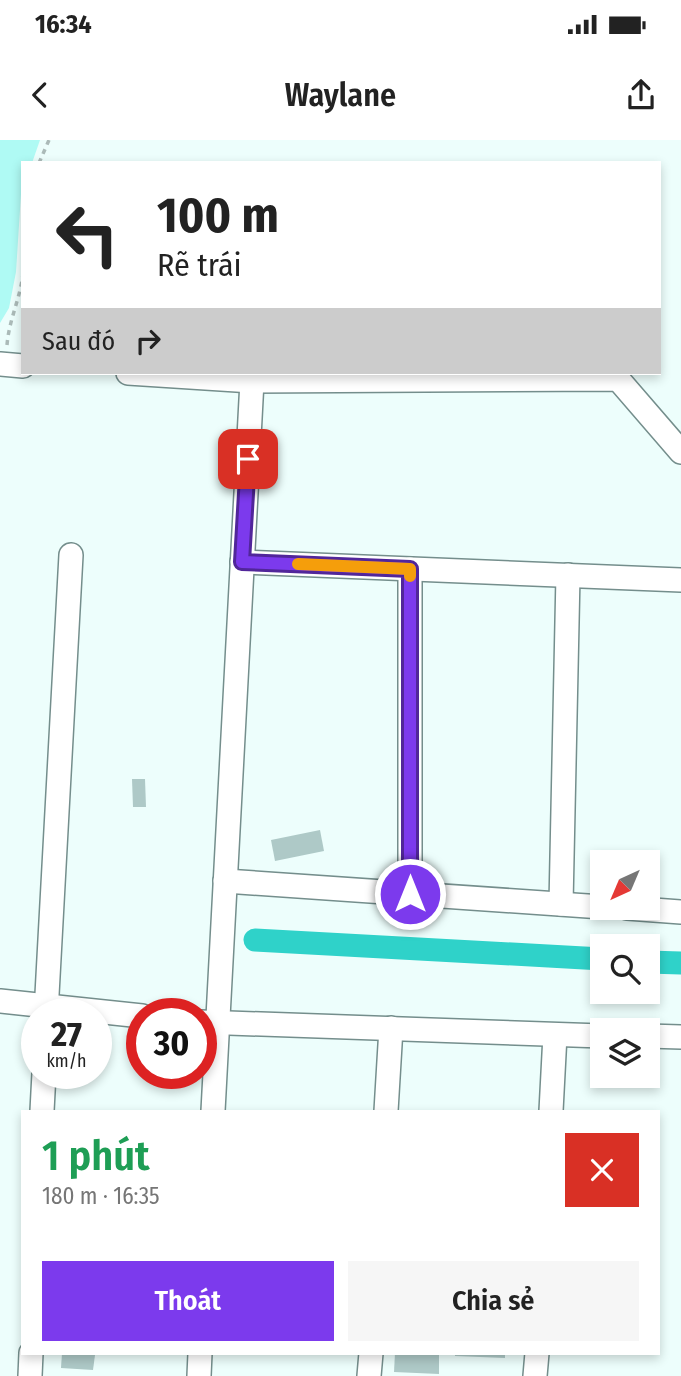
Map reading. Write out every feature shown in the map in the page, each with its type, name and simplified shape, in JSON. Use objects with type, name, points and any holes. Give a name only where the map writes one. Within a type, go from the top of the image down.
[{"type":"street","points":[[159,375],[252,381],[618,379],[681,452]]},
{"type":"street","points":[[212,998],[225,881],[252,381]]},
{"type":"street","points":[[48,998],[71,555]]},
{"type":"street","points":[[242,562],[681,580]]},
{"type":"street","points":[[410,569],[410,894]]},
{"type":"street","points":[[561,904],[568,575]]},
{"type":"street","points":[[225,881],[590,906]]},
{"type":"street","points":[[660,910],[681,912]]},
{"type":"street","points":[[0,1001],[21,1005]]},
{"type":"street","points":[[217,1023],[590,1035]]},
{"type":"street","points":[[386,1110],[391,1028]]},
{"type":"street","points":[[551,1110],[555,1035]]},
{"type":"street","points":[[660,1036],[681,1037]]},
{"type":"street","points":[[42,1110],[43,1089]]},
{"type":"street","points":[[212,1089],[213,1110]]},
{"type":"street","points":[[30,1376],[32,1355]]},
{"type":"street","points":[[198,1376],[200,1355]]},
{"type":"street","points":[[369,1376],[371,1355]]},
{"type":"street","points":[[536,1376],[537,1355]]},
{"type":"path","points":[[40,161],[49,140]]},
{"type":"path","points":[[9,365],[8,329],[21,289]]},
{"type":"shaded area","points":[[0,140],[40,140],[33,161],[21,161],[16,272],[9,308],[0,323]]},
{"type":"building","points":[[132,779],[145,779],[146,807],[133,807]]},
{"type":"building","points":[[320,830],[324,851],[275,861],[271,840]]},
{"type":"building","points":[[62,1355],[95,1355],[93,1370],[61,1368]]},
{"type":"building","points":[[395,1355],[439,1355],[439,1374],[394,1372]]},
{"type":"building","points":[[505,1355],[505,1358],[455,1356]]},
{"type":"waterway","points":[[255,940],[590,958]]},
{"type":"waterway","points":[[660,962],[681,963]]},
{"type":"slow traffic","points":[[298,564],[410,569],[410,576]]},
{"type":"route","points":[[248,459],[242,562],[410,569],[410,894]]}]
